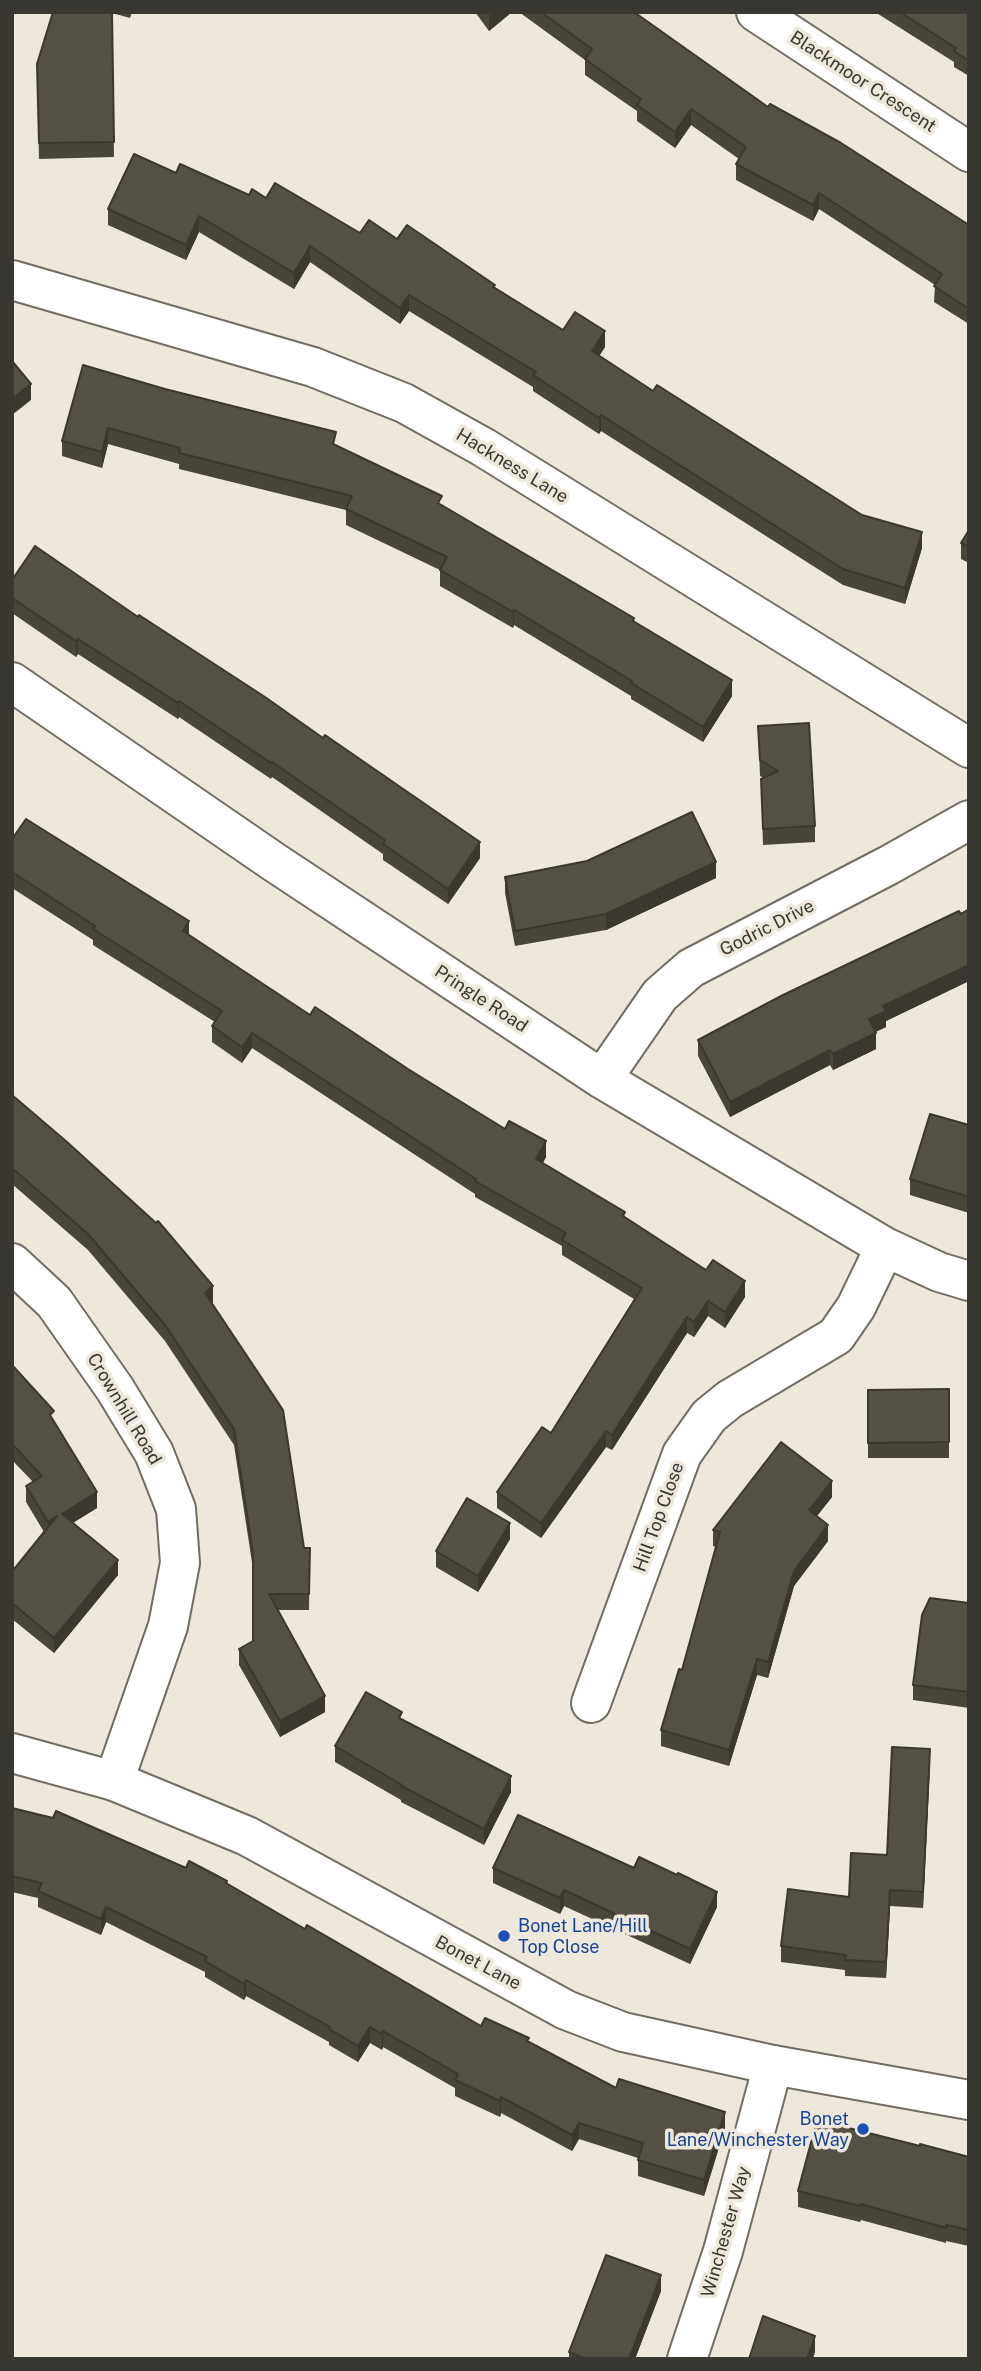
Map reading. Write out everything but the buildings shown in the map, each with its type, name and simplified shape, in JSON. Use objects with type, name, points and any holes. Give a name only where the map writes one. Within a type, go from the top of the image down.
[{"type":"street","name":"Blackmoor Crescent","points":[[756,12],[969,152]]},
{"type":"street","name":"Hackness Lane","points":[[12,281],[313,367],[404,403],[495,455],[969,748]]},
{"type":"street","name":"Pringle Road","points":[[12,682],[274,862],[602,1079],[885,1247],[939,1272],[969,1281]]},
{"type":"street","name":"Godric Drive","points":[[602,1079],[660,995],[691,968],[889,865],[969,820]]},
{"type":"street","name":"Hill Top Close","points":[[591,1703],[682,1454],[709,1416],[730,1399],[836,1336],[856,1307],[885,1247]]},
{"type":"street","name":"Crownhill Road","points":[[12,1263],[54,1302],[115,1389],[154,1454],[176,1509],[180,1563],[168,1626],[114,1781]]},
{"type":"street","name":"Bonet Lane","points":[[12,1753],[114,1781],[247,1836],[566,2010],[623,2032],[773,2065],[969,2100]]},
{"type":"street","name":"Winchester Way","points":[[687,2359],[723,2251],[773,2065]]},
{"type":"place","name":"Bonet Lane/Hill Top Close","points":[[504,1936]]},
{"type":"place","name":"Bonet Lane/Winchester Way","points":[[863,2129]]}]
